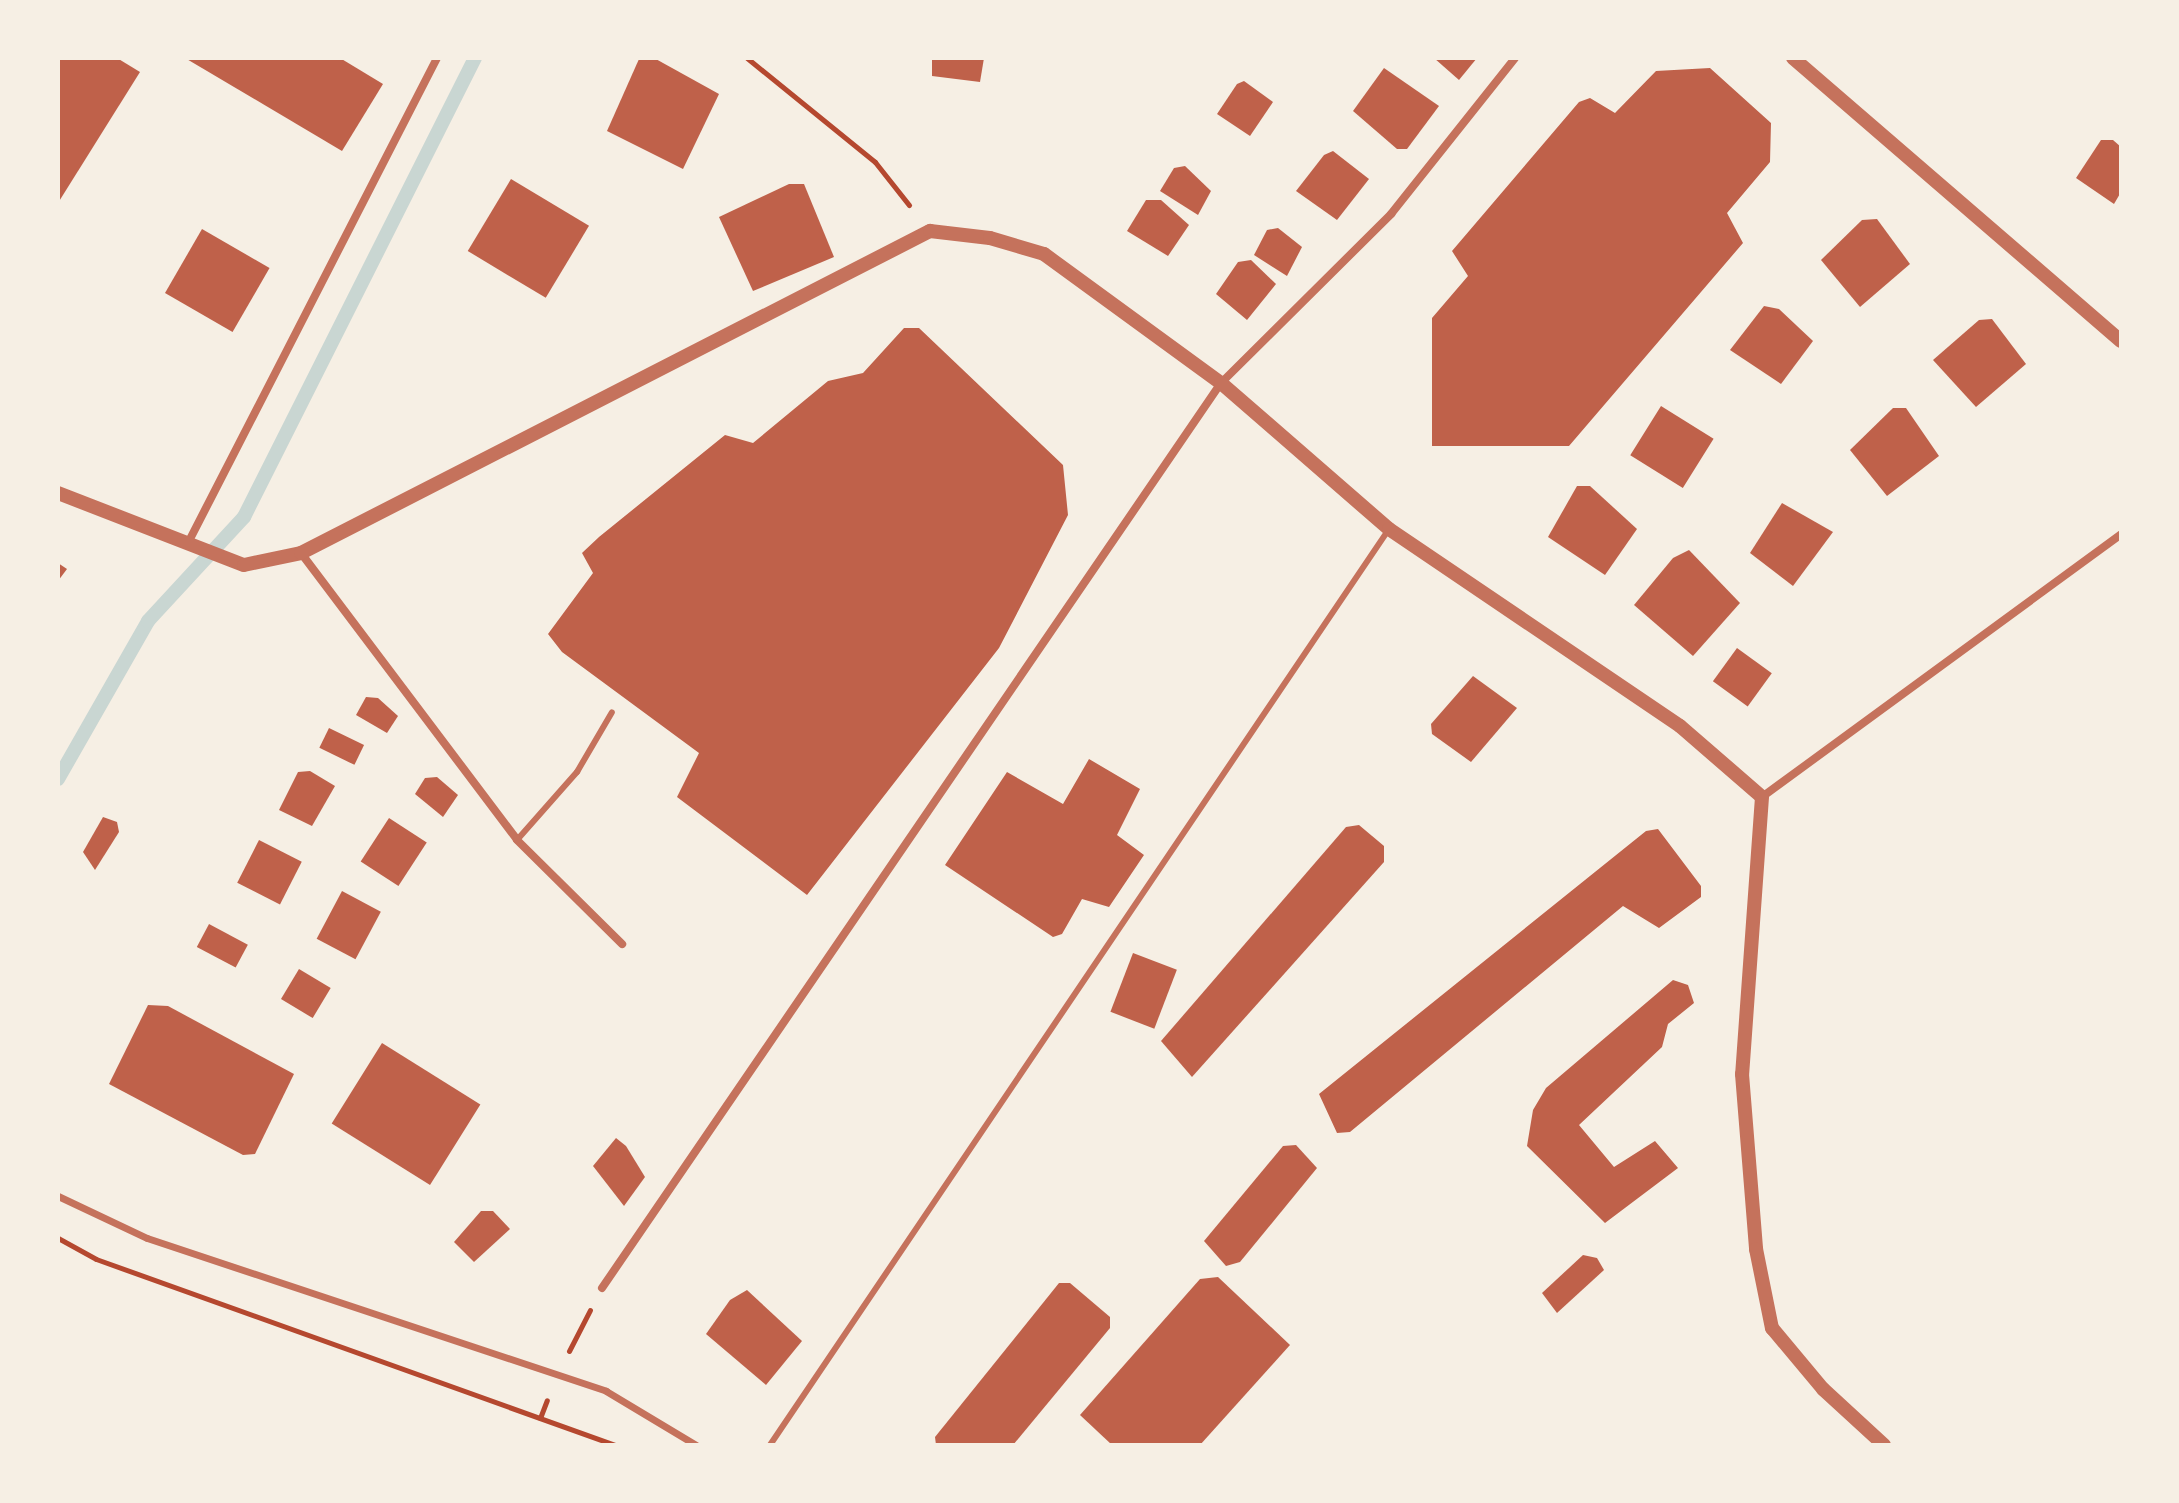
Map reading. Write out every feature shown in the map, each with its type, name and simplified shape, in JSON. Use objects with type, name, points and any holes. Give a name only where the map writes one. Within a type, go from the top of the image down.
[{"type":"street","points":[[189,541],[437,58]]},
{"type":"street","points":[[602,1288],[1221,383],[1391,214],[1515,58]]},
{"type":"street","points":[[1793,58],[2121,341]]},
{"type":"street","points":[[58,493],[189,541],[244,565],[301,553],[930,231],[990,238],[1044,254],[1221,383],[1389,529],[1680,726],[1762,797]]},
{"type":"street","points":[[1884,1445],[1823,1389],[1772,1328],[1756,1249],[1742,1074],[1762,797],[2121,534]]},
{"type":"street","points":[[301,553],[517,840],[622,944]]},
{"type":"street","points":[[58,1196],[147,1238],[606,1391],[696,1445]]},
{"type":"lane","points":[[770,1445],[1389,529]]},
{"type":"lane","points":[[517,840],[577,772],[612,712]]},
{"type":"path","points":[[747,58],[875,162],[930,231]]},
{"type":"path","points":[[58,1238],[96,1259],[615,1445]]},
{"type":"building","points":[[58,58],[117,58],[140,72],[58,203]]},
{"type":"building","points":[[185,58],[340,58],[383,84],[342,151]]},
{"type":"building","points":[[654,58],[719,94],[683,169],[607,131],[639,59]]},
{"type":"building","points":[[932,58],[984,58],[980,82],[932,76]]},
{"type":"building","points":[[1434,58],[1477,58],[1459,80]]},
{"type":"building","points":[[1384,68],[1439,106],[1407,149],[1397,149],[1353,111]]},
{"type":"building","points":[[1710,68],[1771,123],[1770,162],[1727,213],[1743,243],[1569,446],[1432,446],[1432,318],[1468,276],[1452,251],[1579,102],[1590,98],[1615,113],[1656,71]]},
{"type":"building","points":[[1244,81],[1273,102],[1250,136],[1217,114],[1237,84]]},
{"type":"building","points":[[2101,140],[2113,140],[2121,147],[2121,192],[2114,204],[2076,178]]},
{"type":"building","points":[[1333,151],[1369,179],[1337,220],[1296,191],[1324,155]]},
{"type":"building","points":[[1185,166],[1211,191],[1198,215],[1160,191],[1174,168]]},
{"type":"building","points":[[511,179],[589,226],[546,298],[468,251]]},
{"type":"building","points":[[789,184],[804,184],[834,257],[753,291],[719,217]]},
{"type":"building","points":[[1146,200],[1161,200],[1189,225],[1168,256],[1127,231]]},
{"type":"building","points":[[1877,219],[1910,264],[1860,307],[1821,260],[1862,220]]},
{"type":"building","points":[[1278,228],[1302,247],[1287,276],[1254,255],[1267,230]]},
{"type":"building","points":[[202,229],[270,268],[233,332],[165,293]]},
{"type":"building","points":[[1251,260],[1276,284],[1247,320],[1216,294],[1238,262]]},
{"type":"building","points":[[1764,306],[1779,309],[1813,341],[1781,384],[1730,350]]},
{"type":"building","points":[[1992,319],[2026,364],[1976,407],[1933,360],[1979,320]]},
{"type":"building","points":[[904,328],[919,328],[1063,465],[1068,515],[999,648],[807,895],[677,797],[699,753],[562,652],[548,634],[593,573],[582,553],[599,537],[725,435],[753,443],[828,381],[863,373]]},
{"type":"building","points":[[1661,406],[1714,439],[1683,488],[1630,455]]},
{"type":"building","points":[[1893,408],[1906,408],[1939,456],[1887,496],[1850,450]]},
{"type":"building","points":[[1577,486],[1590,486],[1637,529],[1605,575],[1548,537]]},
{"type":"building","points":[[1782,503],[1833,532],[1793,586],[1750,553]]},
{"type":"building","points":[[1689,550],[1740,603],[1693,656],[1634,605],[1673,558]]},
{"type":"building","points":[[58,563],[67,569],[58,581]]},
{"type":"building","points":[[1737,648],[1772,673],[1748,706],[1713,681]]},
{"type":"building","points":[[1473,676],[1517,708],[1471,762],[1432,734],[1431,724]]},
{"type":"building","points":[[366,697],[378,698],[398,716],[387,733],[356,715]]},
{"type":"building","points":[[329,728],[364,745],[354,765],[319,748]]},
{"type":"building","points":[[1089,759],[1140,789],[1117,835],[1144,855],[1109,907],[1082,899],[1062,934],[1053,937],[945,865],[1007,772],[1063,804]]},
{"type":"building","points":[[310,771],[335,786],[312,826],[279,810],[298,772]]},
{"type":"building","points":[[437,777],[458,795],[443,817],[415,794],[425,778]]},
{"type":"building","points":[[103,817],[117,822],[119,832],[95,870],[83,852]]},
{"type":"building","points":[[389,818],[427,843],[398,886],[361,862]]},
{"type":"building","points":[[1359,825],[1384,846],[1384,862],[1192,1077],[1161,1041],[1346,827]]},
{"type":"building","points":[[1658,829],[1701,886],[1701,897],[1659,928],[1623,906],[1350,1132],[1337,1133],[1319,1094],[1646,831]]},
{"type":"building","points":[[259,840],[302,862],[280,905],[237,883]]},
{"type":"building","points":[[342,891],[381,912],[355,959],[317,939]]},
{"type":"building","points":[[209,924],[248,945],[236,968],[197,947]]},
{"type":"building","points":[[1133,953],[1177,970],[1154,1029],[1110,1012]]},
{"type":"building","points":[[299,969],[331,988],[313,1018],[281,999]]},
{"type":"building","points":[[1673,980],[1688,985],[1694,1003],[1668,1024],[1662,1047],[1579,1125],[1614,1167],[1655,1141],[1678,1168],[1605,1223],[1527,1146],[1533,1110],[1546,1088]]},
{"type":"building","points":[[148,1005],[168,1006],[294,1074],[255,1154],[243,1155],[109,1084]]},
{"type":"building","points":[[382,1043],[480,1104],[430,1185],[332,1124]]},
{"type":"building","points":[[616,1138],[626,1146],[645,1177],[624,1206],[593,1166]]},
{"type":"building","points":[[1296,1145],[1317,1168],[1240,1262],[1226,1266],[1204,1241],[1283,1146]]},
{"type":"building","points":[[481,1211],[493,1211],[510,1229],[474,1262],[454,1242]]},
{"type":"building","points":[[1583,1255],[1597,1258],[1604,1270],[1557,1313],[1542,1293]]},
{"type":"building","points":[[1218,1277],[1290,1345],[1200,1445],[1112,1445],[1080,1415],[1200,1279]]},
{"type":"building","points":[[1059,1283],[1070,1283],[1110,1317],[1110,1328],[1013,1445],[936,1445],[935,1437]]},
{"type":"building","points":[[747,1290],[802,1341],[766,1385],[706,1334],[730,1300]]},
{"type":"waterway","points":[[58,779],[148,621],[244,517],[475,58]]}]
